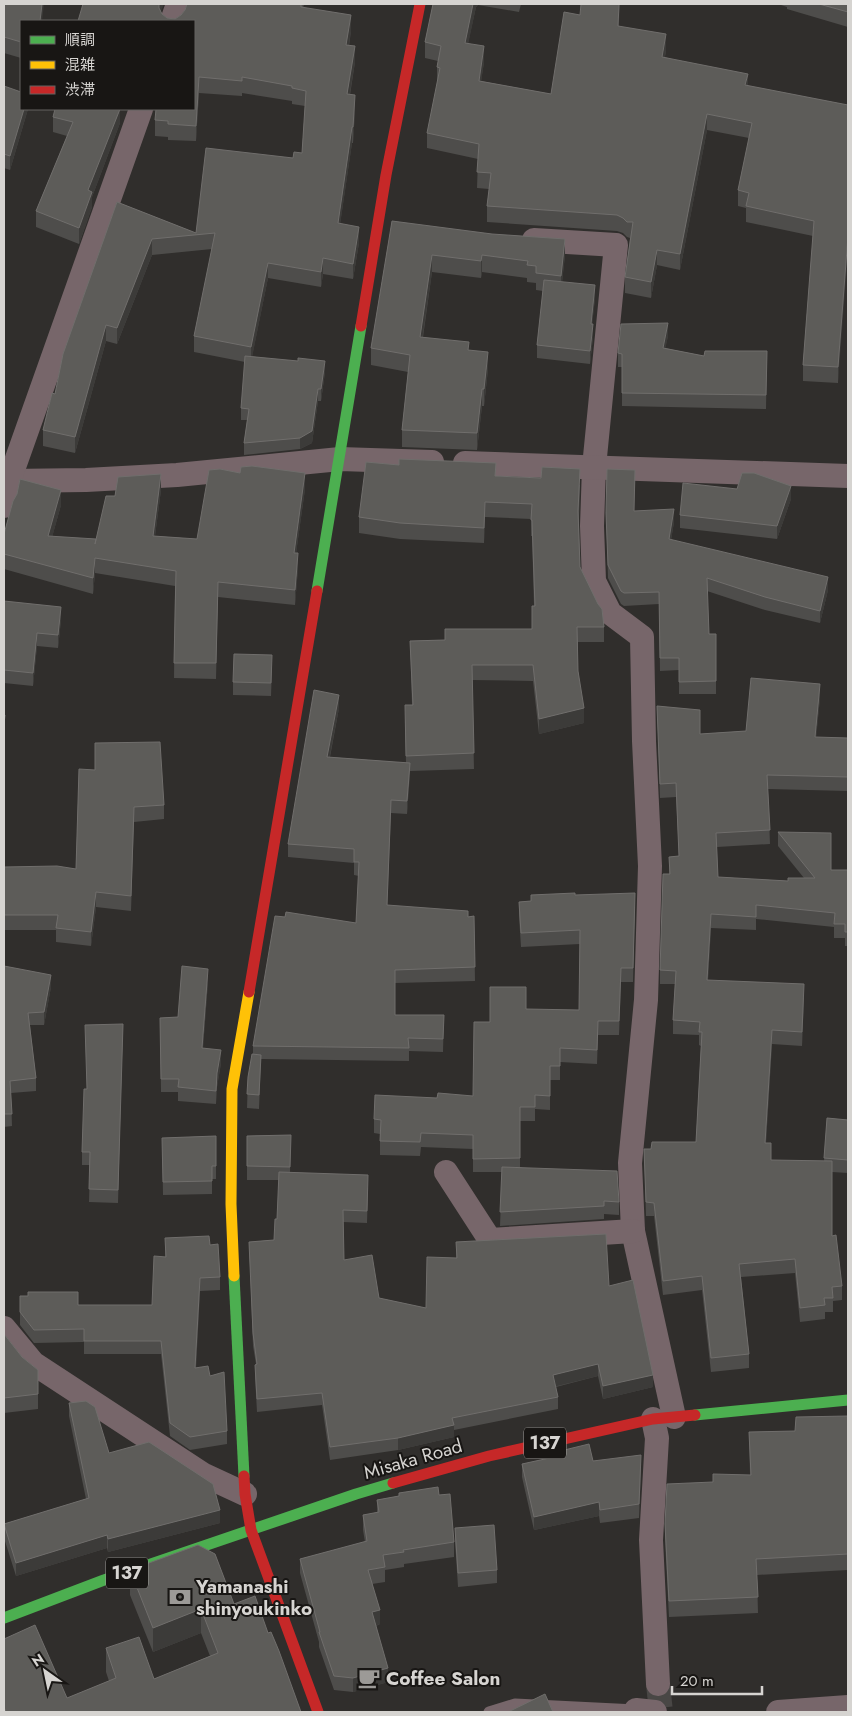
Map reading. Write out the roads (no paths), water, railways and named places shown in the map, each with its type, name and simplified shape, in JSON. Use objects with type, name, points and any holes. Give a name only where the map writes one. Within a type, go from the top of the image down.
[{"type":"main road","points":[[318,1712],[251,1530],[245,1494],[230,1204],[232,1089],[340,459],[388,224],[386,175],[420,4]]},
{"type":"main road","name":"Misaka Road","points":[[4,1618],[104,1580],[356,1494],[489,1456],[663,1418],[848,1400]]},
{"type":"street","points":[[172,20],[178,4]]},
{"type":"street","points":[[4,506],[6,480],[141,110]]},
{"type":"street","points":[[512,238],[616,245],[594,467],[592,526],[594,581],[610,613],[642,637],[644,741],[650,866],[646,1000],[630,1163],[632,1231],[663,1418],[657,1438],[650,1540],[658,1684]]},
{"type":"street","points":[[6,480],[86,480],[178,475],[340,459],[848,476]]},
{"type":"street","points":[[446,1172],[490,1240],[632,1231]]},
{"type":"street","points":[[4,1328],[33,1363],[204,1475],[245,1494]]},
{"type":"street","points":[[778,1712],[848,1706]]},
{"type":"lane","points":[[489,1712],[515,1704],[645,1711]]},
{"type":"tunnel","points":[[658,1684],[661,1712]]},
{"type":"place","name":"Yamanashi shinyoukinko","points":[[180,1597]]},
{"type":"place","name":"Coffee Salon","points":[[369,1678]]}]
